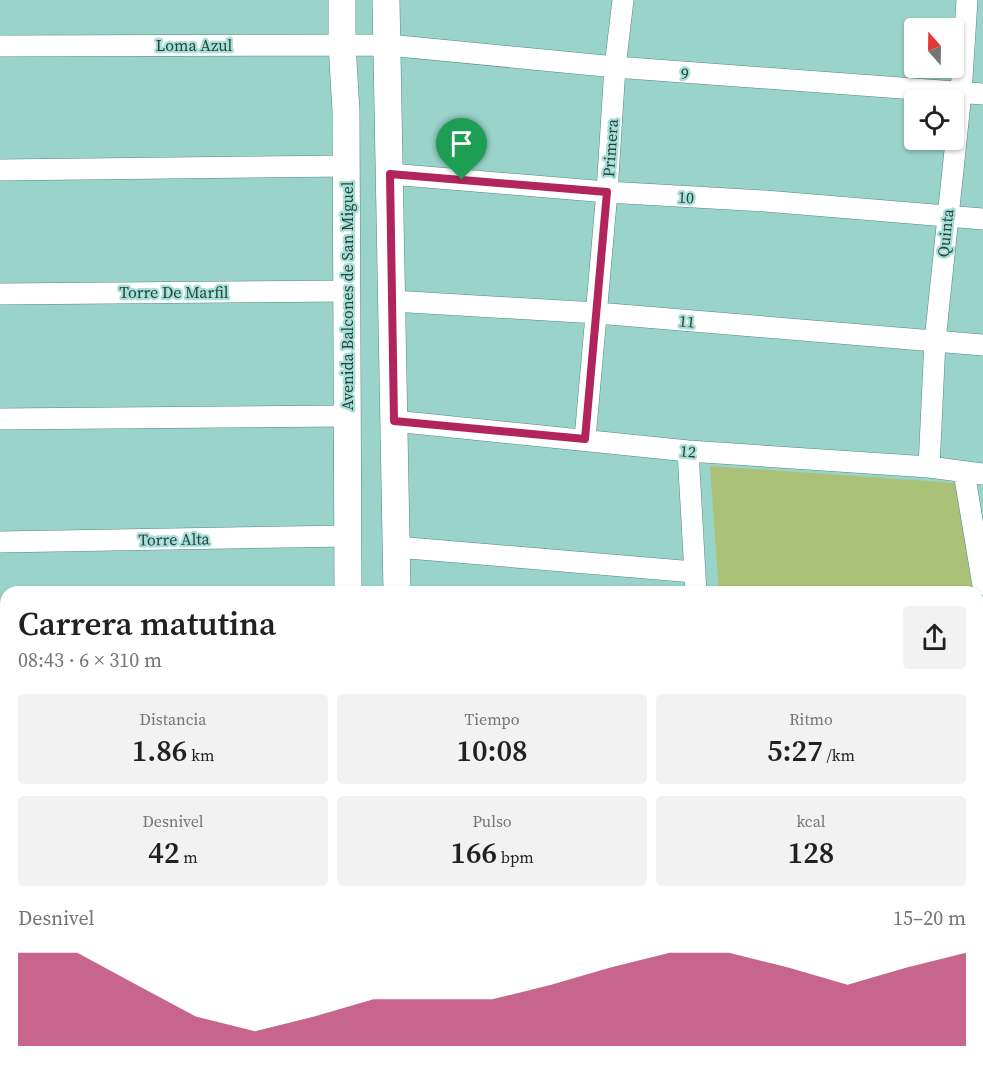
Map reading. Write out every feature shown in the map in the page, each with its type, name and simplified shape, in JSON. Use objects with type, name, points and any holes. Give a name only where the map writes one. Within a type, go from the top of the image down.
[{"type":"street","name":"Avenida Balcones de San Miguel","points":[[342,0],[348,291],[348,586]]},
{"type":"street","points":[[386,0],[397,586]]},
{"type":"street","name":"Primera","points":[[585,439],[607,192],[615,68],[623,0]]},
{"type":"street","name":"Quinta","points":[[961,90],[967,0]]},
{"type":"street","name":"Loma Azul","points":[[0,46],[388,45]]},
{"type":"street","name":"9","points":[[388,45],[615,68],[919,90]]},
{"type":"street","name":"9","points":[[964,93],[983,94]]},
{"type":"street","name":"Quinta","points":[[929,467],[935,341],[955,150]]},
{"type":"street","points":[[0,170],[346,166]]},
{"type":"street","name":"10","points":[[390,174],[983,219]]},
{"type":"street","name":"Torre De Marfil","points":[[0,294],[348,291]]},
{"type":"street","name":"11","points":[[392,301],[597,313],[983,345]]},
{"type":"street","points":[[0,419],[348,416]]},
{"type":"street","name":"12","points":[[394,421],[688,451],[929,467],[974,473]]},
{"type":"street","points":[[396,547],[695,582],[688,451]]},
{"type":"street","points":[[974,473],[983,585]]},
{"type":"street","name":"Torre Alta","points":[[0,542],[348,536]]},
{"type":"green space","points":[[710,466],[956,483],[973,586],[719,586]]},
{"type":"route","points":[[390,174],[462,180],[607,192],[585,439],[394,421],[390,174]]}]
